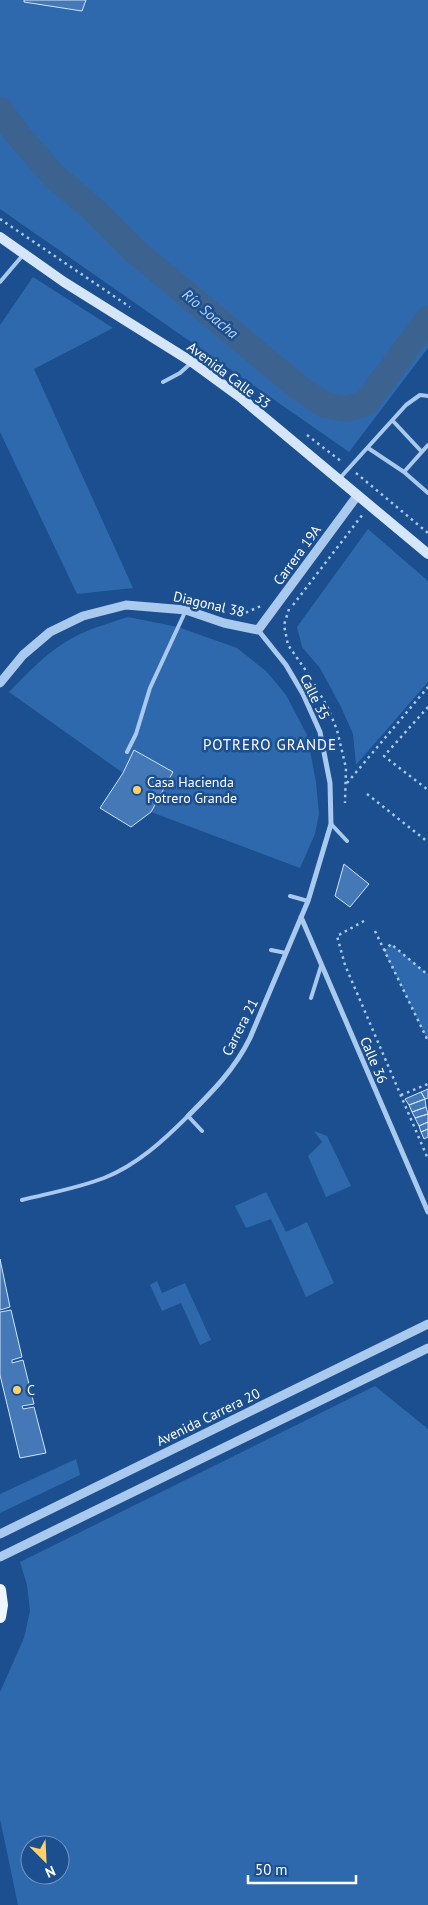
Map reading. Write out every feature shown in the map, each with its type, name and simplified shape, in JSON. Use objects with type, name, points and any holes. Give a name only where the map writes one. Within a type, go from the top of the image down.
[{"type":"main road","name":"Avenida Calle 33","points":[[0,237],[64,282],[192,362],[240,397],[428,554]]},
{"type":"main road","points":[[0,1590],[2,1605],[0,1617]]},
{"type":"street","name":"Carrera 19A","points":[[258,630],[354,492]]},
{"type":"street","name":"Diagonal 38","points":[[0,683],[23,655],[50,632],[83,616],[126,605],[186,610],[224,623],[258,630]]},
{"type":"street","name":"Calle 35","points":[[258,630],[286,665],[303,694],[320,732],[330,783]]},
{"type":"street","name":"Carrera 21","points":[[188,1116],[225,1078],[243,1052],[264,1008],[308,901],[331,824],[330,783]]},
{"type":"street","name":"Calle 36","points":[[301,917],[428,1212]]},
{"type":"street","name":"Avenida Carrera 20","points":[[0,1534],[428,1324]]},
{"type":"street","points":[[0,1557],[428,1348]]},
{"type":"lane","points":[[0,282],[23,254]]},
{"type":"lane","points":[[163,382],[180,373],[192,362]]},
{"type":"lane","points":[[339,480],[406,405],[420,395],[428,396]]},
{"type":"lane","points":[[393,421],[422,451]]},
{"type":"lane","points":[[404,472],[428,445]]},
{"type":"lane","points":[[368,448],[404,472],[428,493]]},
{"type":"lane","points":[[127,752],[136,734],[150,688],[186,610]]},
{"type":"lane","points":[[331,824],[347,841]]},
{"type":"lane","points":[[290,896],[308,901]]},
{"type":"lane","points":[[270,950],[286,954]]},
{"type":"lane","points":[[311,998],[321,966]]},
{"type":"lane","points":[[188,1116],[202,1130]]},
{"type":"lane","name":"Carrera 21","points":[[22,1200],[105,1177],[132,1163],[167,1137],[188,1116]]},
{"type":"path","points":[[354,492],[360,476]]},
{"type":"path","points":[[345,803],[346,768],[337,730],[328,708],[309,675],[288,645],[284,625],[288,610],[370,505]]},
{"type":"path","points":[[226,612],[245,613],[265,603]]},
{"type":"path","points":[[346,784],[428,687]]},
{"type":"path","points":[[428,707],[384,756],[428,790]]},
{"type":"path","points":[[367,794],[428,842]]},
{"type":"path","points":[[364,922],[337,936],[345,966],[428,1158]]},
{"type":"path","points":[[375,932],[428,1041]]},
{"type":"path","points":[[384,951],[391,944],[428,975]]},
{"type":"path","points":[[401,1095],[428,1084]]},
{"type":"shaded area","points":[[0,0],[428,0],[428,348],[349,452],[0,209]]},
{"type":"shaded area","points":[[33,277],[113,328],[34,369],[133,588],[77,594],[0,432],[0,325]]},
{"type":"shaded area","points":[[368,529],[428,581],[428,682],[356,765],[353,734],[320,668],[302,647],[297,627]]},
{"type":"shaded area","points":[[128,617],[178,627],[237,648],[267,672],[286,695],[307,735],[316,782],[319,814],[315,834],[300,868],[151,812],[172,772],[123,773],[9,692],[28,672],[71,638]]},
{"type":"shaded area","points":[[391,944],[428,974],[428,1041],[384,951]]},
{"type":"shaded area","points":[[314,1131],[327,1136],[351,1186],[326,1197],[308,1156],[322,1142]]},
{"type":"shaded area","points":[[266,1192],[286,1232],[307,1222],[334,1283],[306,1297],[271,1219],[246,1228],[235,1206]]},
{"type":"shaded area","points":[[157,1281],[162,1293],[185,1283],[211,1340],[200,1345],[181,1303],[162,1311],[150,1285]]},
{"type":"shaded area","points":[[375,1386],[428,1429],[428,1905],[18,1905],[0,1819],[0,1692],[24,1638],[30,1611],[27,1585],[20,1562]]},
{"type":"shaded area","points":[[76,1459],[80,1475],[0,1513],[0,1494]]},
{"type":"building","points":[[24,0],[86,0],[82,11],[24,2]]},
{"type":"building","name":"Casa Hacienda Potrero Grande","points":[[134,750],[173,772],[151,812],[131,827],[100,808],[123,773]]},
{"type":"building","points":[[344,864],[369,884],[350,907],[335,896]]},
{"type":"building","points":[[428,1089],[428,1098],[425,1099],[421,1092]]},
{"type":"building","points":[[421,1092],[425,1099],[409,1105],[405,1099]]},
{"type":"building","points":[[425,1099],[426,1107],[412,1112],[409,1105]]},
{"type":"building","points":[[426,1107],[428,1114],[415,1118],[412,1112]]},
{"type":"building","points":[[428,1114],[428,1122],[419,1126],[415,1118]]},
{"type":"building","points":[[428,1122],[428,1129],[421,1132],[419,1126]]},
{"type":"building","points":[[428,1129],[428,1137],[424,1139],[421,1132]]},
{"type":"building","points":[[0,1259],[10,1307],[0,1310]]},
{"type":"building","name":"C","points":[[11,1310],[22,1357],[12,1360],[12,1363],[23,1360],[34,1404],[22,1406],[23,1409],[34,1407],[46,1453],[20,1458],[0,1375],[0,1312]]},
{"type":"waterway","name":"Río Soacha","points":[[0,110],[19,136],[55,177],[95,211],[135,251],[298,387],[325,405],[347,409],[366,403],[428,319]]},
{"type":"place","name":"Casa Hacienda Potrero Grande","points":[[137,790]]},
{"type":"place","name":"C","points":[[17,1390]]},
{"type":"district","name":"POTRERO GRANDE","points":[[270,745]]}]
